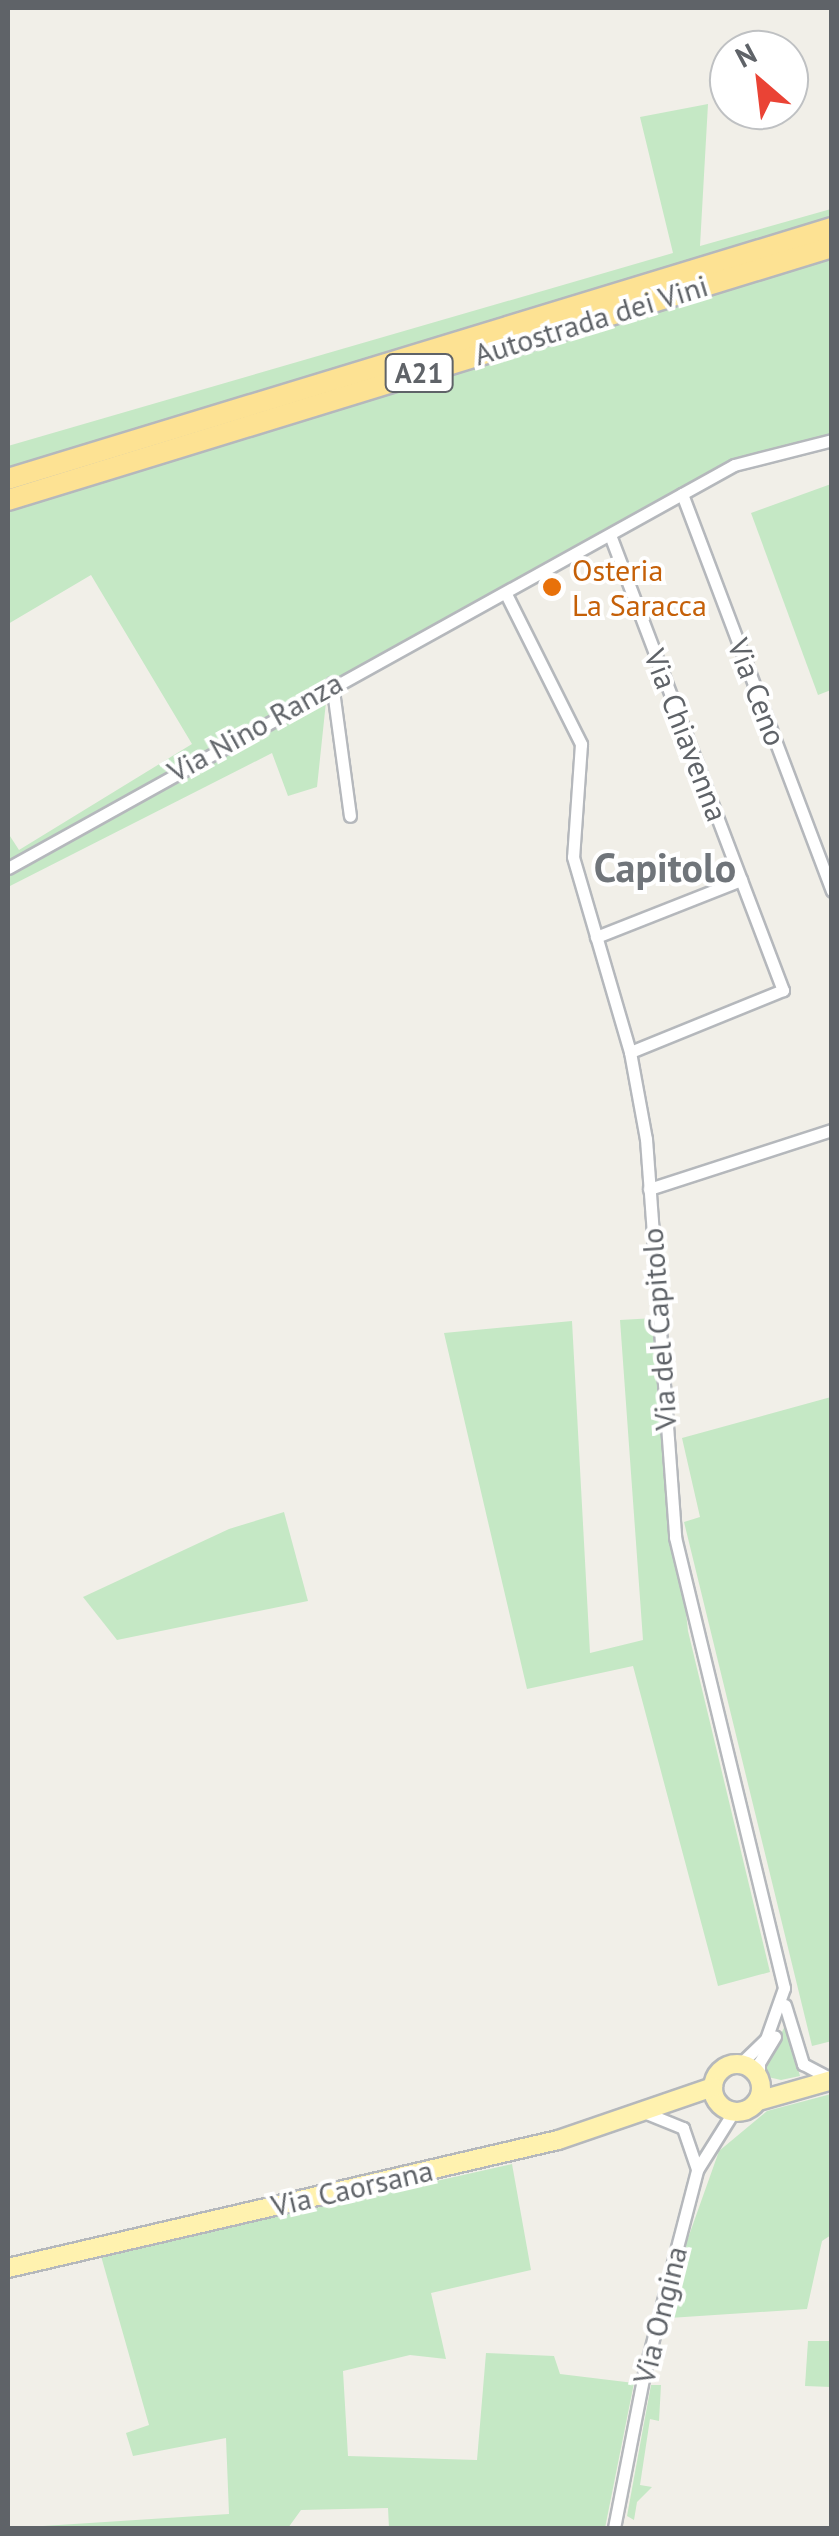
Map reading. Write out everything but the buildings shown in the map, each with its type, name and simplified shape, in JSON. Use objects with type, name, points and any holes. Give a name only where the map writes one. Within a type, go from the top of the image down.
[{"type":"highway","name":"Autostrada dei Vini","points":[[8,479],[832,228]]},
{"type":"highway","name":"Autostrada dei Vini","points":[[8,500],[832,248]]},
{"type":"main road","name":"Via Caorsana","points":[[8,2268],[558,2140],[693,2097],[714,2087],[725,2067],[740,2064]]},
{"type":"main road","points":[[740,2064],[759,2088]]},
{"type":"main road","points":[[730,2110],[759,2088],[826,2081]]},
{"type":"main road","points":[[714,2087],[730,2110]]},
{"type":"main road","points":[[693,2097],[730,2110]]},
{"type":"street","name":"Via Nino Ranza","points":[[8,868],[332,682],[506,594],[734,465],[832,440]]},
{"type":"street","name":"Via Ceno","points":[[682,494],[832,891]]},
{"type":"street","name":"Via Chiavenna","points":[[610,535],[784,990],[630,1052]]},
{"type":"street","name":"Via del Capitolo","points":[[506,594],[577,727],[580,778],[572,857],[630,1052],[648,1190],[674,1537],[784,1995],[783,2011],[758,2049],[740,2064]]},
{"type":"street","points":[[332,682],[350,816]]},
{"type":"street","points":[[596,936],[741,880]]},
{"type":"street","points":[[648,1190],[832,1130]]},
{"type":"street","points":[[783,2011],[808,2070],[826,2081]]},
{"type":"street","points":[[759,2088],[760,2063],[783,2011]]},
{"type":"street","name":"Via Ongina","points":[[614,2528],[644,2374],[698,2170],[730,2110]]},
{"type":"street","points":[[646,2112],[683,2128],[698,2170]]},
{"type":"green space","points":[[708,104],[700,246],[831,209],[831,444],[733,465],[328,683],[317,787],[288,796],[272,753],[8,887],[8,833],[19,850],[192,744],[91,575],[8,624],[8,446],[673,253],[640,117]]},
{"type":"green space","points":[[831,484],[831,690],[818,695],[751,513]]},
{"type":"green space","points":[[655,1318],[688,1631],[770,1972],[718,1986],[633,1666],[527,1689],[444,1333],[572,1321],[590,1653],[643,1640],[620,1320]]},
{"type":"green space","points":[[831,1397],[832,2041],[812,2046],[684,1522],[700,1517],[682,1438]]},
{"type":"green space","points":[[284,1512],[308,1601],[117,1640],[83,1597],[229,1529]]},
{"type":"green space","points":[[786,2024],[800,2076],[781,2080],[768,2077],[764,2067]]},
{"type":"green space","points":[[831,2094],[831,2235],[822,2241],[807,2309],[669,2318],[687,2241],[719,2151],[767,2111]]},
{"type":"green space","points":[[512,2164],[531,2270],[431,2293],[446,2359],[410,2355],[343,2371],[348,2456],[477,2460],[486,2353],[554,2356],[560,2374],[634,2383],[605,2528],[389,2528],[388,2508],[301,2510],[288,2528],[12,2528],[229,2514],[226,2438],[133,2456],[126,2433],[149,2425],[101,2256]]},
{"type":"green space","points":[[808,2341],[831,2341],[831,2387],[805,2386]]},
{"type":"green space","points":[[651,2385],[661,2385],[659,2421],[650,2419],[640,2485],[652,2487],[637,2502],[634,2520],[627,2516]]},
{"type":"place","name":"Osteria La Saracca","points":[[552,587]]},
{"type":"district","name":"Capitolo","points":[[665,867]]}]
